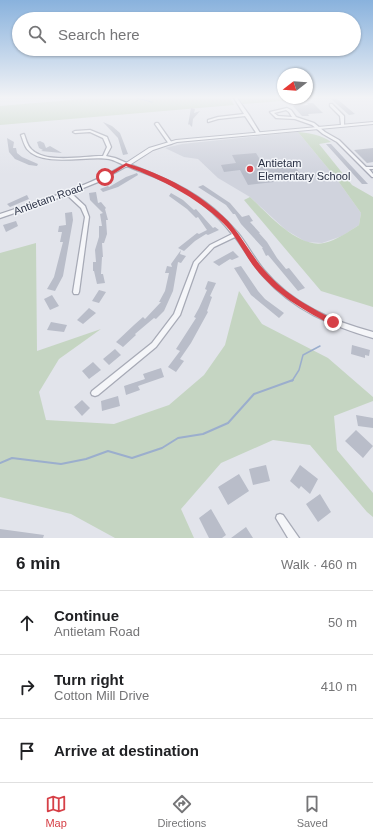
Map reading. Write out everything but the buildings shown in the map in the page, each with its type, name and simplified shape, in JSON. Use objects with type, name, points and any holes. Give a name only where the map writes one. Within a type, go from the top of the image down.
[{"type":"street","points":[[252,123],[258,133]]},
{"type":"street","points":[[312,123],[340,143],[373,176]]},
{"type":"street","name":"Antietam Road","points":[[0,216],[99,180],[144,153],[170,143],[258,133],[371,123]]},
{"type":"street","points":[[157,124],[170,143]]},
{"type":"street","points":[[75,132],[90,131],[105,137],[109,147],[104,157]]},
{"type":"street","points":[[24,135],[29,149],[41,156],[58,158],[104,157],[116,160],[154,175],[187,191],[217,214],[236,234],[267,277],[299,305],[333,322],[373,335]]},
{"type":"street","points":[[365,168],[373,168]]},
{"type":"street","points":[[68,192],[83,207],[87,217],[76,292]]},
{"type":"street","points":[[95,393],[154,345],[177,315],[192,270],[200,256],[212,246],[236,234]]},
{"type":"street","points":[[280,518],[294,538]]},
{"type":"shaded area","points":[[298,132],[336,178],[361,213],[359,225],[342,236],[322,243],[306,242],[286,230],[250,197],[218,178],[198,159],[184,157],[165,148],[182,144]]},
{"type":"green space","points":[[0,123],[22,123],[0,125]]},
{"type":"green space","points":[[298,132],[320,136],[331,142],[319,144],[352,185],[373,197],[373,307],[321,291],[244,200],[250,197],[274,220],[304,241],[324,243],[342,236],[359,225],[361,213],[336,178]]},
{"type":"green space","points":[[36,243],[37,351],[101,329],[59,359],[39,392],[46,420],[114,424],[169,405],[204,375],[225,345],[239,291],[262,324],[328,358],[373,397],[373,401],[334,416],[337,450],[373,493],[373,517],[367,512],[310,445],[273,440],[221,463],[181,509],[194,538],[115,538],[71,514],[0,497],[0,253]]},
{"type":"waterway","points":[[293,380],[299,370],[303,355],[320,346]]},
{"type":"waterway","points":[[0,463],[12,458],[61,464],[86,459],[108,451],[132,458],[162,448],[178,438],[203,434],[228,423],[254,394],[293,380]]},
{"type":"place","name":"Antietam Elementary School","points":[[250,169]]},
{"type":"route","points":[[105,177],[126,165],[154,175],[187,191],[227,223],[258,267],[276,287],[299,305],[333,322]]}]
